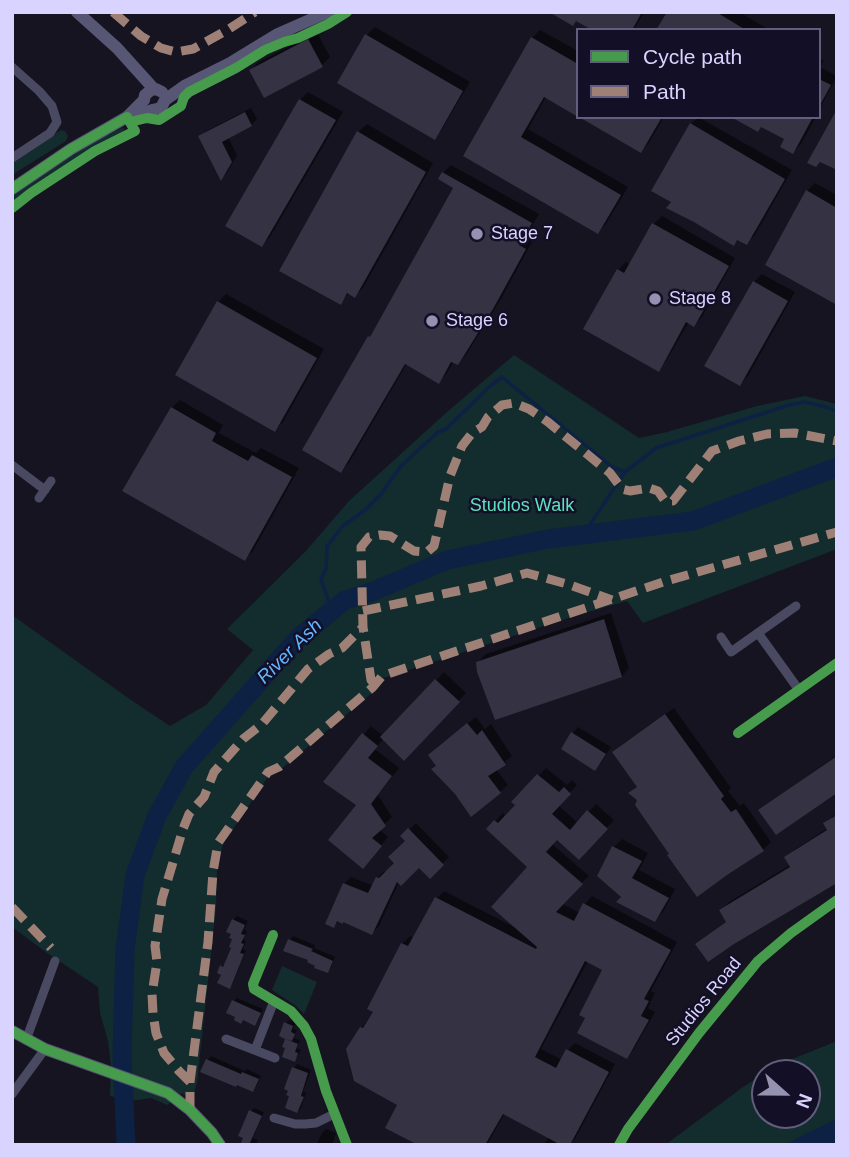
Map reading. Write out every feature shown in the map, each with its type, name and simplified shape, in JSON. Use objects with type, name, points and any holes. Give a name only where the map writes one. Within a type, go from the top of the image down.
[{"type":"street","points":[[77,12],[117,48],[134,68],[139,84],[154,98]]},
{"type":"street","points":[[12,189],[71,149],[127,117],[134,117],[154,98],[186,85],[232,62],[278,34],[328,12]]},
{"type":"street","points":[[12,67],[52,106],[57,122],[50,133],[12,158]]},
{"type":"street","points":[[12,208],[95,151],[135,131],[127,117]]},
{"type":"street","points":[[12,465],[45,490]]},
{"type":"street","points":[[721,637],[731,652],[796,606]]},
{"type":"street","points":[[758,633],[799,690]]},
{"type":"street","points":[[738,733],[837,663]]},
{"type":"street","name":"Studios Road","points":[[619,1145],[699,1033],[758,961],[837,900]]},
{"type":"street","points":[[273,935],[253,986],[291,1011],[304,1026],[311,1038],[334,1114],[347,1145]]},
{"type":"street","points":[[26,1040],[55,961]]},
{"type":"street","points":[[254,1050],[274,1001]]},
{"type":"street","points":[[12,1031],[45,1049],[168,1093],[190,1110],[220,1145]]},
{"type":"street","points":[[226,1039],[275,1058]]},
{"type":"street","points":[[12,1094],[45,1049]]},
{"type":"street","points":[[274,1118],[305,1124],[334,1114]]},
{"type":"green space","points":[[122,128],[124,132],[94,148],[12,202],[12,195],[43,173],[91,143]]},
{"type":"green space","points":[[61,130],[68,136],[66,141],[12,175],[12,162]]},
{"type":"green space","name":"Studios Walk","points":[[514,355],[639,438],[805,396],[837,404],[837,549],[643,623],[627,601],[384,678],[377,689],[280,770],[270,774],[223,844],[217,870],[216,907],[197,1083],[192,1100],[182,1093],[167,1105],[151,1098],[131,1101],[110,1096],[111,1066],[108,1041],[100,1013],[98,987],[12,927],[12,615],[170,726],[206,705],[253,650],[227,629],[305,552],[349,501]]},
{"type":"green space","points":[[282,966],[317,982],[304,1014],[272,990]]},
{"type":"green space","points":[[837,1041],[837,1119],[821,1127],[821,1059],[792,1059]]},
{"type":"green space","points":[[751,1082],[751,1129],[817,1129],[786,1145],[665,1145]]},
{"type":"water","points":[[837,1119],[837,1145],[786,1145],[816,1129],[821,1129]]},
{"type":"building","points":[[549,12],[642,12],[633,28],[588,28],[576,21],[573,26]]},
{"type":"building","points":[[667,12],[716,12],[743,28],[657,28]]},
{"type":"building","points":[[365,34],[463,91],[435,140],[337,83]]},
{"type":"building","points":[[531,37],[576,63],[576,116],[544,97],[521,137],[621,195],[598,234],[463,156]]},
{"type":"building","points":[[308,39],[323,67],[264,98],[249,70]]},
{"type":"building","points":[[821,80],[831,85],[821,103]]},
{"type":"building","points":[[299,99],[336,120],[262,247],[225,226]]},
{"type":"building","points":[[837,109],[837,170],[820,162],[816,167],[807,163]]},
{"type":"building","points":[[245,112],[252,126],[222,142],[232,162],[221,181],[198,136]]},
{"type":"building","points":[[582,119],[661,119],[641,153]]},
{"type":"building","points":[[735,119],[812,119],[793,154],[780,147],[784,139],[761,127],[758,132]]},
{"type":"building","points":[[690,123],[785,179],[747,245],[737,240],[734,246],[666,208],[671,202],[651,191]]},
{"type":"building","points":[[357,131],[426,172],[355,298],[347,293],[341,305],[279,271]]},
{"type":"building","points":[[442,172],[532,223],[519,245],[526,249],[458,365],[451,362],[439,384],[405,364],[341,473],[302,450],[368,336],[370,337],[453,188],[438,179]]},
{"type":"building","points":[[806,190],[837,208],[837,305],[765,265]]},
{"type":"building","name":"Stage 8","points":[[652,223],[729,266],[694,327],[686,322],[659,372],[583,329],[617,269],[624,273]]},
{"type":"building","points":[[753,281],[788,301],[740,386],[704,366]]},
{"type":"building","points":[[217,301],[317,358],[275,432],[175,375]]},
{"type":"building","points":[[171,407],[216,433],[212,441],[248,461],[252,455],[292,477],[245,561],[122,491]]},
{"type":"building","points":[[604,619],[622,677],[495,720],[477,672],[476,662]]},
{"type":"building","points":[[435,679],[460,702],[404,761],[380,737]]},
{"type":"building","points":[[665,714],[724,796],[721,799],[731,812],[736,809],[764,851],[697,897],[635,805],[637,800],[628,793],[637,787],[612,752]]},
{"type":"building","points":[[467,723],[477,735],[482,730],[506,765],[488,776],[501,793],[471,817],[455,794],[431,769],[436,766],[428,755]]},
{"type":"building","points":[[571,732],[606,754],[595,771],[561,749]]},
{"type":"building","points":[[362,733],[378,746],[368,758],[392,776],[371,804],[386,826],[372,838],[382,846],[363,869],[328,840],[356,805],[323,782]]},
{"type":"building","points":[[837,756],[837,793],[776,835],[758,810]]},
{"type":"building","points":[[537,774],[559,792],[564,787],[571,794],[552,814],[570,830],[587,810],[608,829],[579,860],[557,840],[546,852],[583,884],[556,912],[574,921],[583,903],[671,950],[644,999],[649,1001],[641,1016],[649,1020],[627,1059],[577,1033],[585,1018],[579,1015],[602,970],[585,961],[535,1057],[556,1068],[566,1049],[609,1072],[570,1145],[561,1145],[503,1114],[485,1145],[418,1145],[385,1128],[397,1105],[354,1081],[346,1049],[373,1012],[367,1009],[401,943],[408,946],[435,897],[536,949],[537,947],[491,907],[527,867],[486,829],[494,820],[498,823],[515,805],[511,802]]},
{"type":"building","points":[[837,815],[837,883],[708,962],[695,944],[726,922],[719,910],[790,867],[784,857],[827,830],[823,823]]},
{"type":"building","points":[[408,828],[444,865],[430,879],[419,868],[401,886],[397,882],[372,935],[343,922],[337,921],[334,928],[325,924],[343,883],[368,893],[376,877],[379,878],[394,863],[388,857],[405,841],[400,836]]},
{"type":"building","points":[[612,846],[642,861],[632,878],[669,898],[655,922],[616,902],[621,897],[597,876]]},
{"type":"building","points":[[232,919],[245,925],[241,934],[245,935],[240,953],[244,954],[230,989],[217,983],[221,975],[217,973],[220,965],[223,967],[231,948],[231,934],[226,932]]},
{"type":"building","points":[[288,939],[333,961],[328,973],[314,968],[308,960],[283,951]]},
{"type":"building","points":[[232,1000],[261,1013],[255,1026],[243,1020],[241,1024],[226,1013]]},
{"type":"building","points":[[284,1022],[293,1026],[291,1032],[295,1034],[292,1041],[286,1039],[298,1044],[295,1062],[282,1057],[285,1039],[279,1036]]},
{"type":"building","points":[[206,1059],[259,1079],[253,1092],[200,1072]]},
{"type":"building","points":[[292,1067],[308,1073],[301,1096],[304,1097],[297,1113],[285,1108],[289,1096],[284,1089]]},
{"type":"building","points":[[249,1110],[262,1116],[249,1145],[240,1145],[243,1138],[238,1136]]},
{"type":"waterway","points":[[332,611],[321,579],[326,569],[327,546],[343,526],[381,494],[401,466],[502,377],[612,467],[625,472]]},
{"type":"waterway","points":[[583,535],[625,472],[656,448],[789,405],[805,402],[837,412]]},
{"type":"waterway","name":"River Ash","points":[[126,1145],[122,1055],[125,950],[135,875],[157,816],[184,767],[298,638],[345,600],[369,593],[447,560],[548,539],[693,521],[837,467]]},
{"type":"marked path","points":[[113,12],[141,36],[161,48],[176,52],[193,49],[255,12]]},
{"type":"marked path","points":[[375,684],[371,680],[363,627],[361,547],[369,537],[380,535],[390,536],[414,551],[427,552],[434,546],[450,476],[462,446],[502,405],[514,403],[548,422],[610,473],[622,489],[630,491],[649,488],[658,491],[665,501],[673,501],[712,451],[739,441],[767,434],[795,433],[837,441]]},
{"type":"marked path","points":[[190,1110],[190,1082],[218,843],[268,772],[279,767],[373,687],[382,676],[663,582],[837,532]]},
{"type":"marked path","points":[[363,611],[481,586],[527,573],[612,600]]},
{"type":"marked path","points":[[190,1082],[164,1053],[156,1033],[152,994],[162,899],[183,829],[189,814],[204,797],[214,772],[243,739],[262,724],[308,669],[342,648],[363,627]]},
{"type":"marked path","points":[[12,907],[51,948]]},
{"type":"cycle path","points":[[130,122],[147,118],[159,120],[181,106],[189,92],[265,50],[298,38],[347,12]]},
{"type":"cycle path","points":[[12,189],[71,149],[127,117],[135,131],[95,151],[12,208]]},
{"type":"cycle path","points":[[738,733],[837,663]]},
{"type":"cycle path","points":[[619,1145],[699,1033],[758,961],[837,900]]},
{"type":"cycle path","points":[[273,935],[253,984],[254,989],[291,1011],[304,1026],[311,1039],[326,1091],[347,1145]]},
{"type":"cycle path","points":[[12,1031],[45,1049],[168,1093],[190,1110],[220,1145]]},
{"type":"place","name":"Stage 7","points":[[477,234]]},
{"type":"place","name":"Stage 8","points":[[655,299]]},
{"type":"place","name":"Stage 6","points":[[432,321]]}]
